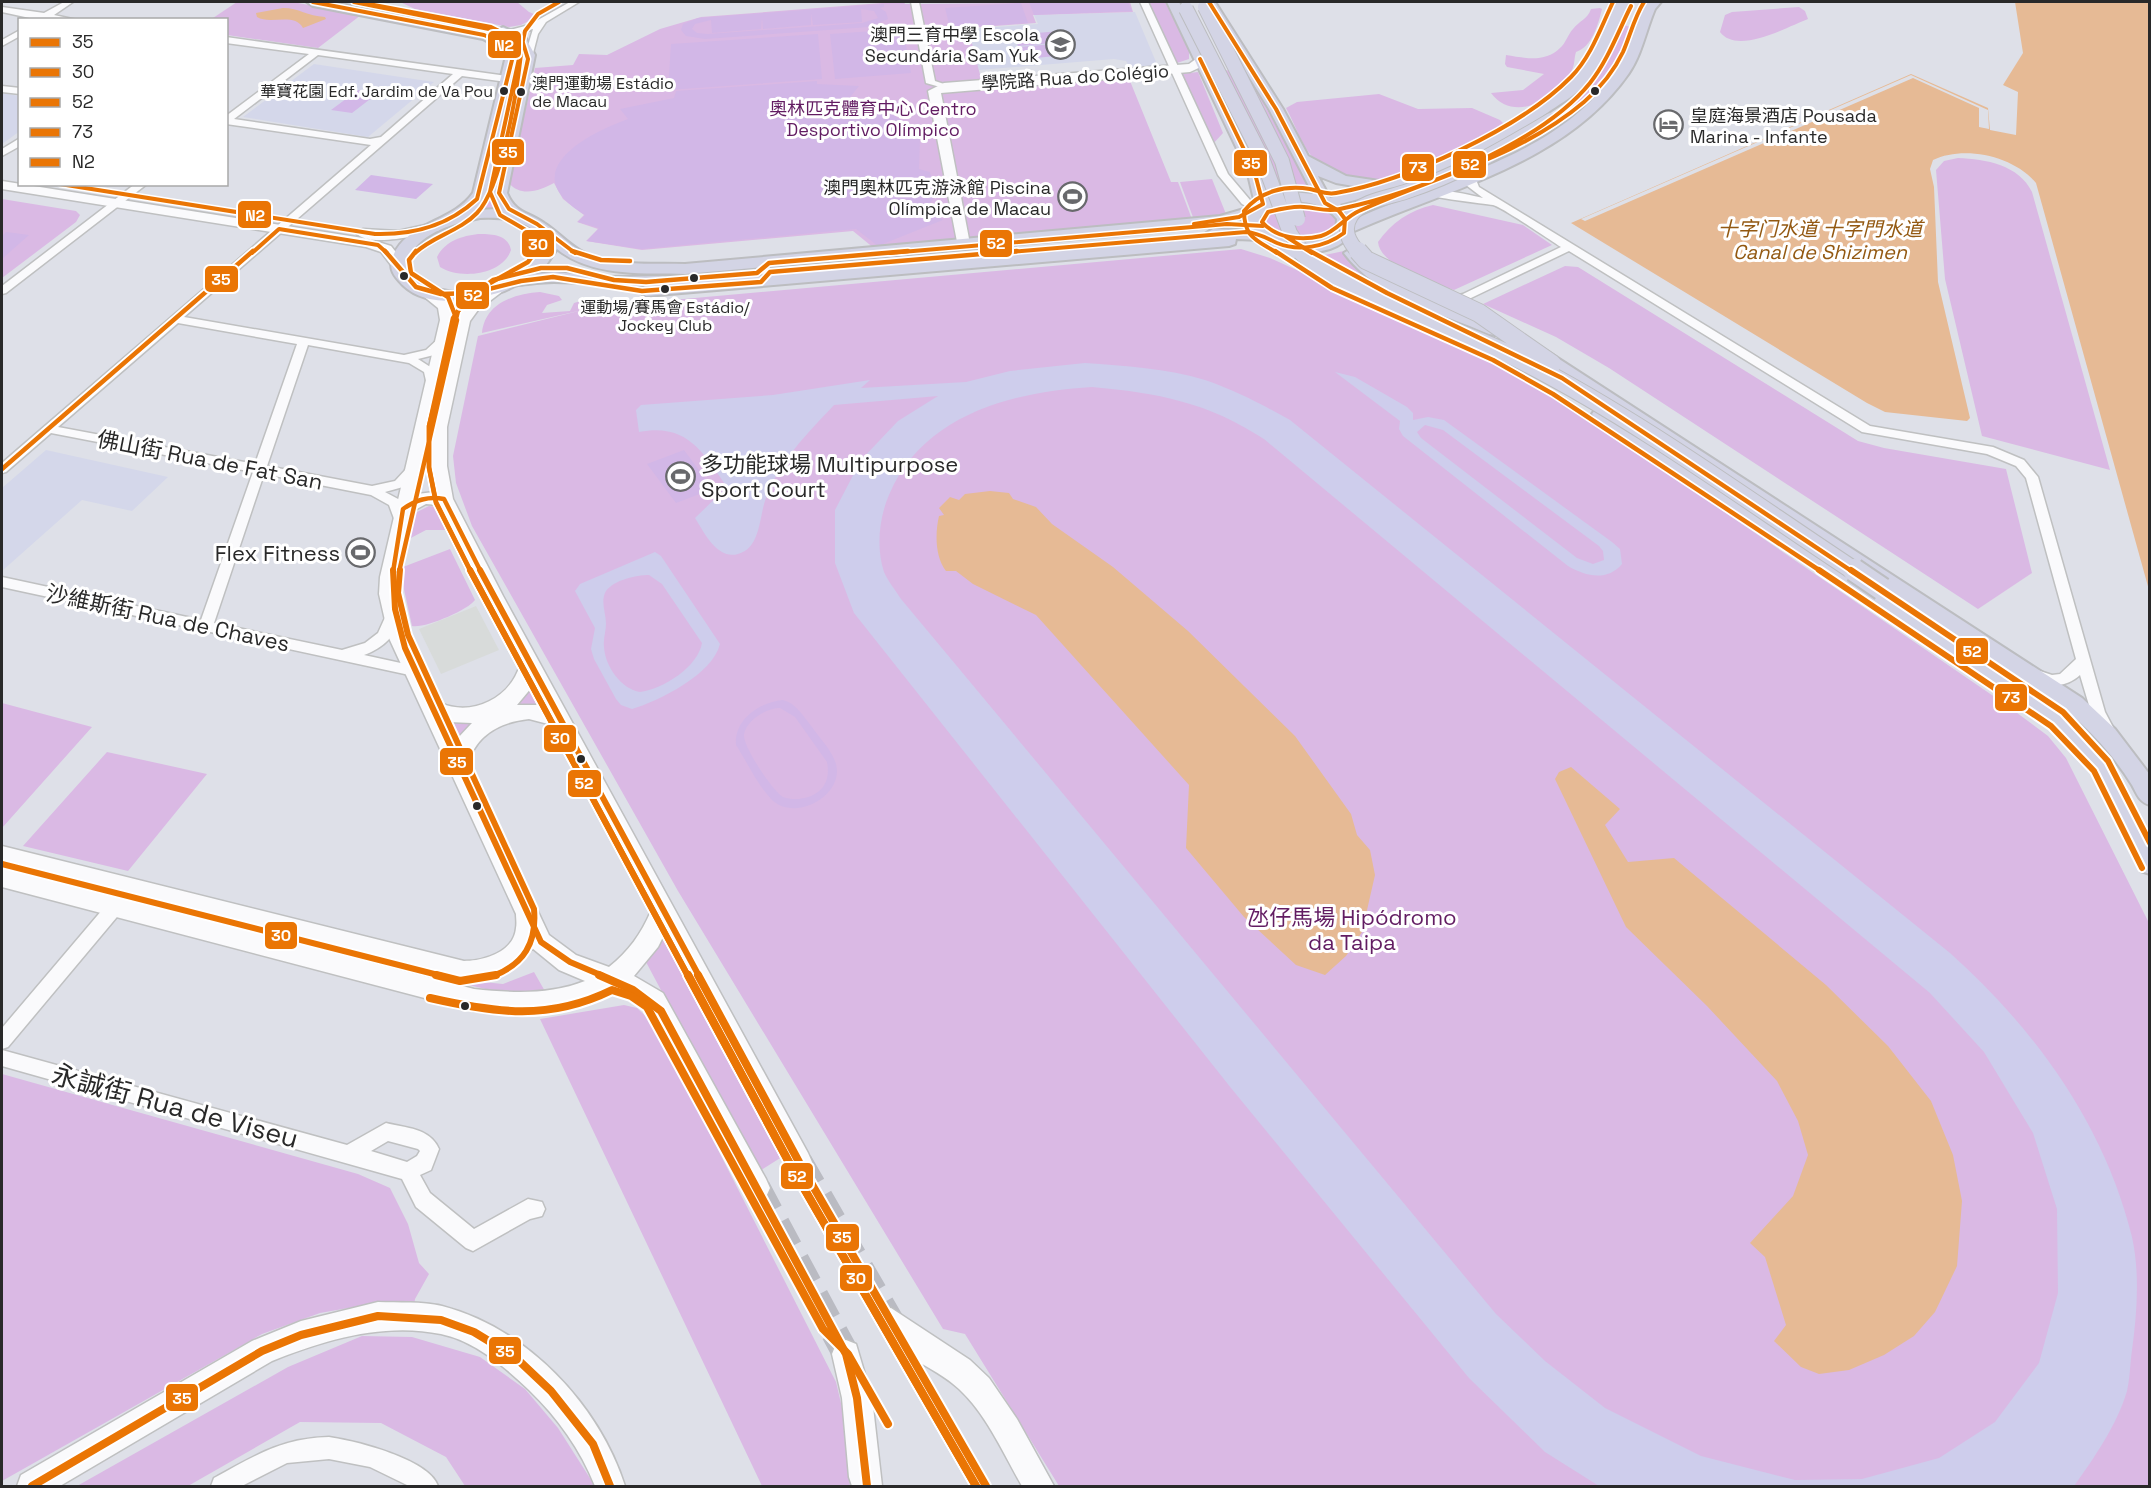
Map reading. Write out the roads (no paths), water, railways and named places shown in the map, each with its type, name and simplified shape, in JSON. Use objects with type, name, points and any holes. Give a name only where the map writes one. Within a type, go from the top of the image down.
[{"type":"main road","points":[[313,2],[370,8],[506,32],[523,43],[528,59],[499,194],[506,209],[544,230],[574,255],[587,260],[635,267],[685,269],[1228,232],[1273,240],[1295,247],[1318,246],[1397,206],[1471,178],[1541,143],[1572,123],[1596,102],[1623,72],[1652,5]]},
{"type":"main road","points":[[1205,3],[1245,56],[1300,152],[1326,203],[1343,215],[1343,232],[1364,267],[1420,297],[1537,349],[1610,402]]},
{"type":"main road","points":[[1205,3],[1282,161],[1294,209],[1311,245],[1328,261],[1363,283],[1529,350],[2024,669],[2084,712],[2138,773],[2150,796]]},
{"type":"main road","points":[[1180,4],[1262,158],[1290,233],[1306,256],[1325,272],[1352,286],[1610,402]]},
{"type":"main road","points":[[1180,4],[1200,60],[1254,170],[1259,208],[1253,223],[1273,240],[1336,280],[1507,357],[1587,404],[2032,701],[2057,719],[2101,766]]},
{"type":"main road","points":[[1652,5],[1636,12],[1621,5],[1568,104],[1551,120],[1480,162],[1433,183],[1367,204],[1352,214],[1347,225],[1347,236],[1355,250],[1366,260],[1495,322],[2042,698],[2066,719],[2101,766],[2150,864]]},
{"type":"main road","points":[[370,8],[496,39],[506,45],[512,55],[481,193],[472,206],[408,245],[400,258],[399,266]]},
{"type":"main road","points":[[1611,25],[1630,22],[1641,28]]},
{"type":"main road","name":"學院路 Rua do Colégio","points":[[944,87],[1174,70],[1195,67],[1200,60]]},
{"type":"main road","points":[[425,291],[454,295],[541,277],[578,279],[613,289],[646,291],[967,249],[1221,221],[1292,197],[1326,203],[1375,192],[1401,183],[1486,146],[1540,112],[1578,83]]},
{"type":"main road","points":[[944,87],[933,93],[967,249]]},
{"type":"main road","points":[[1300,152],[1314,167],[1334,177],[1378,185],[1401,183]]},
{"type":"main road","points":[[2,176],[18,178]]},
{"type":"main road","points":[[2,185],[122,199],[284,225],[378,245],[392,254],[407,282],[425,291],[445,306],[448,320],[389,577],[393,615],[399,638],[537,935],[552,954],[580,970],[640,991],[661,1011],[757,1188]]},
{"type":"main road","points":[[66,186],[122,199]]},
{"type":"main road","points":[[1375,192],[1369,198],[1374,204],[1386,207],[1397,206]]},
{"type":"main road","points":[[1395,285],[1365,263],[1360,256],[1358,242],[1376,224],[1422,197]]},
{"type":"main road","points":[[284,225],[386,235],[490,214],[520,217]]},
{"type":"main road","points":[[544,230],[549,249],[541,263],[526,276],[501,287],[472,307],[462,321],[438,427],[438,466],[444,499],[530,666],[799,1162]]},
{"type":"main road","points":[[766,277],[1224,241],[1273,240]]},
{"type":"main road","points":[[402,515],[423,498],[444,499]]},
{"type":"main road","points":[[431,708],[443,714],[461,716],[490,710],[508,700],[522,688],[530,666]]},
{"type":"main road","points":[[457,764],[461,751],[470,738],[499,717],[535,711],[559,719]]},
{"type":"main road","points":[[2,855],[464,972],[488,970],[513,955],[527,933],[526,912]]},
{"type":"main road","points":[[2,878],[485,1002],[527,1005],[559,1001],[595,989],[611,980],[643,949],[653,934],[663,910]]},
{"type":"main road","points":[[32,1486],[262,1351],[301,1335],[378,1316],[441,1320],[474,1332],[514,1357],[551,1391],[593,1444],[610,1486]]},
{"type":"main road","points":[[891,1322],[917,1346],[955,1367],[970,1379],[984,1395],[1039,1486]]},
{"type":"main road","points":[[846,1354],[855,1381],[860,1414],[860,1448],[867,1486]]},
{"type":"street","points":[[2,10],[42,18],[69,2]]},
{"type":"street","points":[[506,32],[530,28],[575,2]]},
{"type":"street","points":[[915,2],[931,83],[944,87]]},
{"type":"street","points":[[1144,2],[1223,175],[1246,202],[1259,208]]},
{"type":"street","points":[[528,59],[535,31],[552,15]]},
{"type":"street","points":[[2,42],[18,33]]},
{"type":"street","points":[[228,40],[507,79]]},
{"type":"street","points":[[228,119],[316,53]]},
{"type":"street","points":[[2,469],[284,225],[372,145],[383,140],[460,73]]},
{"type":"street","points":[[2,89],[18,91]]},
{"type":"street","points":[[228,121],[372,145]]},
{"type":"street","points":[[2,153],[18,142]]},
{"type":"street","points":[[1471,178],[1472,186],[1508,209],[1866,429],[1884,435],[1993,452],[2022,464],[2032,477],[2098,712],[2114,744]]},
{"type":"street","points":[[2,291],[139,186]]},
{"type":"street","points":[[1422,197],[1462,196],[1508,209]]},
{"type":"street","points":[[1420,297],[1457,300],[1569,247]]},
{"type":"street","points":[[175,319],[400,358],[424,366],[432,375],[433,385]]},
{"type":"street","points":[[400,358],[428,354],[443,340]]},
{"type":"street","points":[[206,626],[304,341]]},
{"type":"street","name":"佛山街 Rua de Fat San","points":[[48,429],[371,490],[392,500],[402,515]]},
{"type":"street","name":"佛山街 Rua de Fat San","points":[[371,490],[397,486],[412,470]]},
{"type":"street","name":"沙維斯街 Rua de Chaves","points":[[2,582],[414,671]]},
{"type":"street","name":"沙維斯街 Rua de Chaves","points":[[334,653],[356,652],[378,642],[390,629],[393,615]]},
{"type":"street","points":[[2024,669],[2047,680],[2060,681],[2069,678],[2083,660]]},
{"type":"street","points":[[2,1041],[130,888]]},
{"type":"street","name":"永誠街 Rua de Viseu","points":[[2,1058],[408,1171]]},
{"type":"street","points":[[349,1155],[386,1132],[425,1142],[430,1149],[428,1159],[419,1167],[408,1171],[423,1200],[473,1241],[528,1209],[535,1209]]},
{"type":"street","points":[[222,1486],[268,1460],[301,1450],[329,1448],[358,1451],[385,1460],[427,1486]]},
{"type":"water","name":"十字门水道 十字門水道 Canal de Shizimen","points":[[2015,2],[2149,2],[2149,590],[2036,183],[2015,166],[1988,156],[1959,153],[1933,160],[1930,169],[1934,187],[1938,282],[1970,418],[1967,421],[1885,412],[1867,403],[1571,223],[1911,74],[1988,108],[1990,130],[2016,135],[2018,92],[2003,85],[2023,53]]},
{"type":"water","points":[[283,8],[326,19],[303,28],[294,21],[257,17],[256,13]]},
{"type":"water","points":[[990,491],[1009,493],[1013,499],[1036,507],[1052,524],[1113,567],[1188,631],[1295,736],[1351,814],[1357,835],[1370,850],[1375,875],[1362,932],[1346,956],[1325,975],[1296,965],[1244,917],[1186,848],[1189,785],[1036,615],[973,584],[956,571],[946,571],[942,565],[937,545],[939,516],[944,515],[939,508],[950,497],[959,500],[965,494]]},
{"type":"water","points":[[1571,767],[1620,809],[1605,825],[1628,862],[1674,858],[1826,985],[1888,1046],[1931,1101],[1953,1155],[1962,1201],[1957,1266],[1935,1312],[1914,1336],[1884,1355],[1849,1370],[1819,1374],[1801,1367],[1774,1341],[1786,1325],[1765,1257],[1750,1243],[1793,1196],[1808,1155],[1798,1121],[1777,1081],[1707,1006],[1626,927],[1555,779],[1559,772]]},
{"type":"tunnel","points":[[799,1162],[891,1322]]},
{"type":"tunnel","points":[[757,1188],[846,1354]]},
{"type":"place","name":"澳門三育中學 Escola Secundária Sam Yuk","points":[[1060,44]]},
{"type":"place","name":"華寶花園 Edf. Jardim de Va Pou","points":[[504,91]]},
{"type":"place","name":"澳門運動場 Estádio de Macau","points":[[521,92]]},
{"type":"place","name":"皇庭海景酒店 Pousada Marina - Infante","points":[[1669,125]]},
{"type":"place","name":"澳門奧林匹克游泳館 Piscina Olímpica de Macau","points":[[1072,197]]},
{"type":"place","name":"運動場/賽馬會 Estádio/ Jockey Club","points":[[665,289]]},
{"type":"place","name":"多功能球場 Multipurpose Sport Court","points":[[680,477]]},
{"type":"place","name":"Flex Fitness","points":[[361,553]]},
{"type":"park label","name":"奧林匹克體育中心 Centro Desportivo Olímpico","points":[[873,118]]},
{"type":"park label","name":"氹仔馬場 Hipódromo da Taipa","points":[[1352,930]]}]
